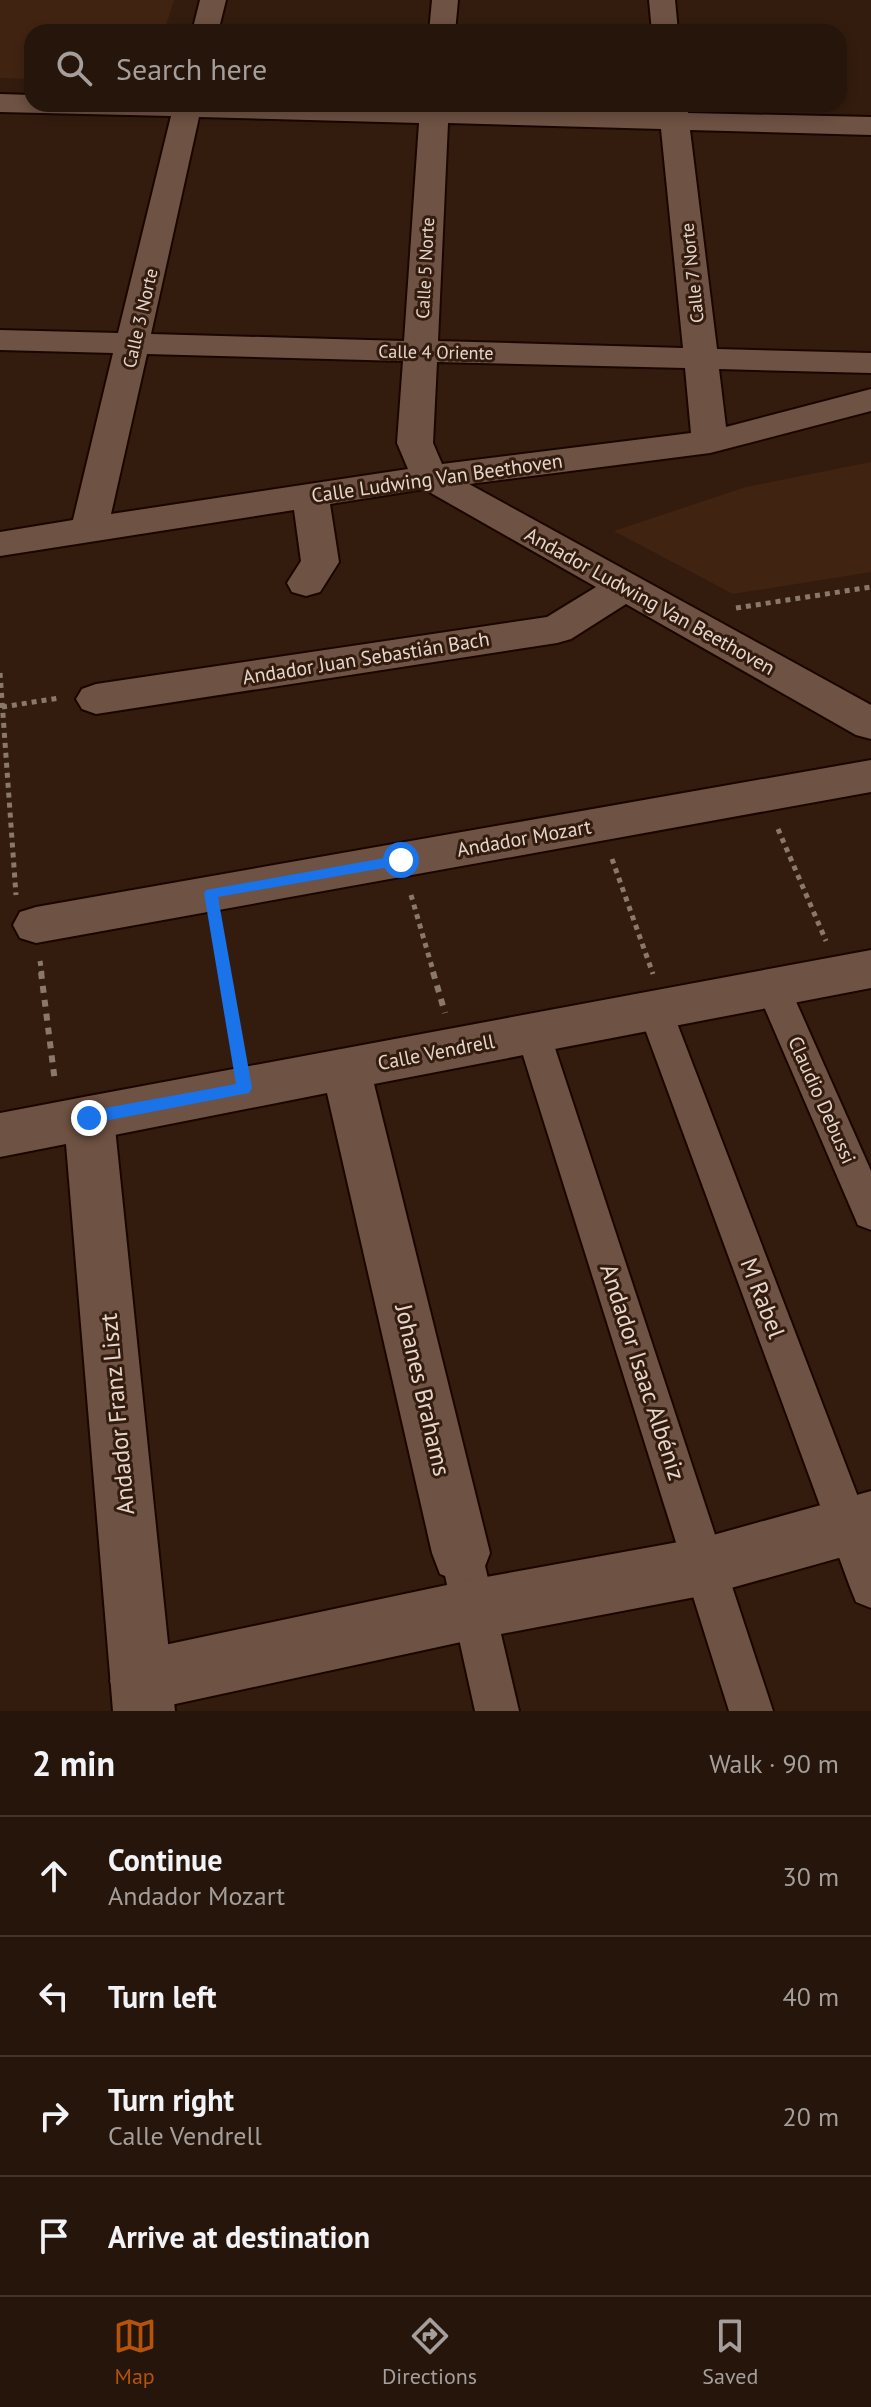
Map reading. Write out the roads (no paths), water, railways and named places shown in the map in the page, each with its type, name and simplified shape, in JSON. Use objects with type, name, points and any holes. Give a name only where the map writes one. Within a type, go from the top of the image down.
[{"type":"street","points":[[207,24],[213,0]]},
{"type":"street","points":[[443,24],[445,0]]},
{"type":"street","points":[[662,0],[664,24]]},
{"type":"street","points":[[0,103],[24,103]]},
{"type":"street","name":"Calle 3 Norte","points":[[89,531],[187,112]]},
{"type":"street","name":"Calle 5 Norte","points":[[429,477],[415,443],[434,112]]},
{"type":"street","points":[[674,112],[871,126]]},
{"type":"street","name":"Calle 7 Norte","points":[[674,112],[710,442]]},
{"type":"street","name":"Calle 4 Oriente","points":[[0,340],[871,363]]},
{"type":"street","name":"Calle Ludwing Van Beethoven","points":[[0,544],[429,477],[710,442],[871,400]]},
{"type":"street","name":"Andador Ludwing Van Beethoven","points":[[429,477],[871,724]]},
{"type":"street","points":[[306,583],[320,562],[310,496]]},
{"type":"street","name":"Andador Juan Sebastián Bach","points":[[96,699],[557,629],[625,587]]},
{"type":"street","name":"Andador Mozart","points":[[36,925],[871,776]]},
{"type":"street","name":"Calle Vendrell","points":[[0,1135],[856,972]]},
{"type":"street","name":"Claudio Debussi","points":[[773,988],[871,1213]]},
{"type":"street","name":"M Rabel","points":[[660,1009],[860,1523],[871,1587]]},
{"type":"street","name":"Andador Isaac Albéniz","points":[[533,1033],[751,1711]]},
{"type":"street","name":"Johanes Brahams","points":[[346,1069],[497,1711]]},
{"type":"street","name":"Andador Franz Liszt","points":[[89,1118],[142,1696]]},
{"type":"street","points":[[142,1696],[475,1609],[706,1566],[860,1523]]}]
